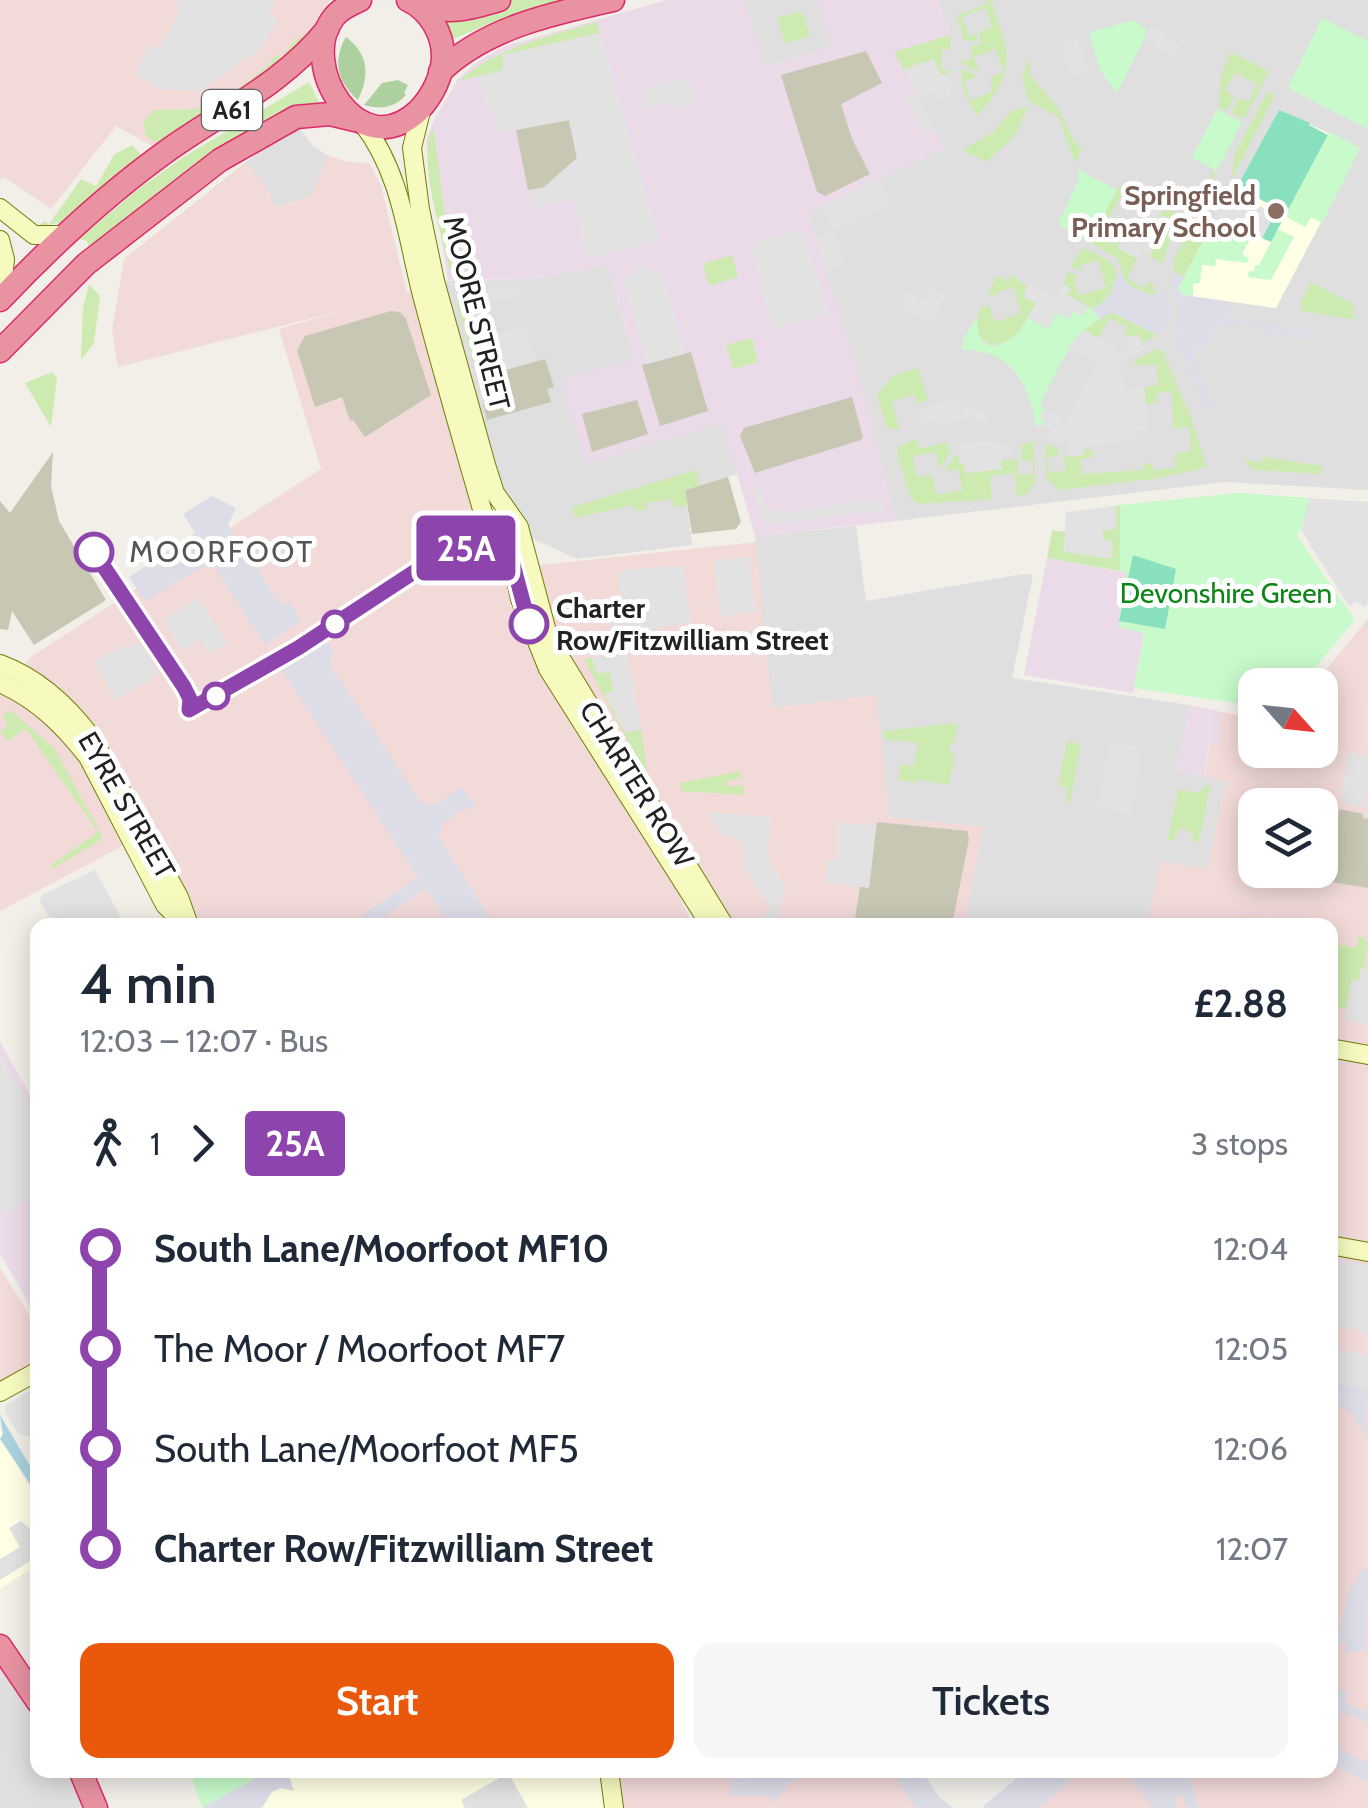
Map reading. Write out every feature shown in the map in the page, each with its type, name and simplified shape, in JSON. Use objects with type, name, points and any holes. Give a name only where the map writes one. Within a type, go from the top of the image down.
[{"type":"highway","name":"A61","points":[[0,300],[115,190],[290,69],[309,52],[335,15],[360,0]]},
{"type":"highway","points":[[412,1],[435,10],[458,12],[499,0]]},
{"type":"highway","points":[[440,72],[470,47],[504,31],[614,0]]},
{"type":"highway","points":[[412,1],[428,16],[440,38],[440,72]]},
{"type":"highway","name":"MOORE STREET","points":[[328,28],[324,59],[327,76],[335,95],[359,122]]},
{"type":"highway","name":"MOORE STREET","points":[[422,107],[440,72]]},
{"type":"highway","name":"A61","points":[[0,351],[86,264],[198,175],[273,128],[309,114],[330,114],[392,128],[422,107]]},
{"type":"highway","points":[[0,1646],[30,1690]]},
{"type":"highway","points":[[83,1778],[96,1808]]},
{"type":"street","name":"MOORE STREET","points":[[422,107],[413,137],[412,160],[435,281],[495,493],[519,527]]},
{"type":"street","name":"MOORE STREET","points":[[359,122],[383,151],[396,187],[422,297],[484,516],[494,535]]},
{"type":"street","points":[[0,208],[34,235],[64,235]]},
{"type":"street","points":[[0,240],[5,260],[0,300]]},
{"type":"street","name":"CHARTER ROW","points":[[519,527],[549,639],[720,918]]},
{"type":"street","name":"CHARTER ROW","points":[[494,535],[511,557],[520,599],[548,669],[706,918]]},
{"type":"street","name":"EYRE STREET","points":[[0,664],[26,675],[84,727],[110,766],[179,896],[185,918]]},
{"type":"street","name":"EYRE STREET","points":[[0,683],[47,712],[90,760],[165,904],[180,918]]},
{"type":"street","points":[[90,760],[110,766]]},
{"type":"street","points":[[127,799],[130,842]]},
{"type":"street","points":[[1338,1050],[1368,1056]]},
{"type":"street","points":[[1338,1246],[1368,1252]]},
{"type":"street","points":[[0,1392],[30,1375]]},
{"type":"street","points":[[610,1778],[614,1808]]},
{"type":"shaded area","points":[[0,0],[330,0],[298,50],[156,148],[116,126],[51,209],[4,177],[0,179]]},
{"type":"shaded area","points":[[176,0],[275,0],[269,12],[278,21],[259,50],[199,91],[164,90],[134,74],[150,45],[158,49],[179,13]]},
{"type":"shaded area","points":[[667,0],[744,0],[765,67],[831,47],[818,0],[938,0],[950,35],[895,52],[944,148],[808,213],[860,380],[896,521],[755,536],[722,423],[586,464],[561,379],[635,360],[608,265],[533,279],[448,280],[426,141],[458,79],[505,46]]},
{"type":"shaded area","points":[[744,0],[818,0],[832,47],[764,67]]},
{"type":"shaded area","points":[[938,0],[1368,0],[1368,490],[1225,482],[896,521],[864,397],[808,213],[944,148],[894,52],[950,35]]},
{"type":"shaded area","points":[[1152,25],[1182,45],[1174,60],[1144,38]]},
{"type":"shaded area","points":[[600,33],[659,240],[586,260],[574,199],[532,208],[528,190],[543,188],[577,158],[569,120],[499,133],[494,112],[489,113],[477,78],[503,70],[502,55]]},
{"type":"shaded area","points":[[1078,39],[1089,70],[1070,77],[1060,44]]},
{"type":"shaded area","points":[[866,51],[882,83],[841,104],[852,139],[870,174],[825,196],[817,192],[781,75]]},
{"type":"shaded area","points":[[933,59],[941,75],[949,75],[952,95],[940,101],[934,92],[920,99],[935,129],[923,134],[904,97],[916,92],[904,70]]},
{"type":"shaded area","points":[[682,77],[690,83],[697,103],[676,109],[674,102],[646,110],[641,95],[644,89]]},
{"type":"shaded area","name":"Springfield Primary School","points":[[1279,110],[1360,148],[1276,308],[1183,295],[1178,288],[1210,227],[1234,239],[1239,226],[1221,217]]},
{"type":"shaded area","points":[[569,120],[577,158],[543,188],[528,190],[516,130]]},
{"type":"shaded area","points":[[299,127],[313,146],[329,156],[311,196],[274,208],[270,194],[246,162],[285,132]]},
{"type":"shaded area","points":[[329,156],[369,163],[381,186],[407,293],[421,289],[484,516],[513,568],[756,542],[772,708],[876,695],[889,817],[983,827],[965,918],[725,918],[661,853],[689,918],[184,918],[21,669],[32,656],[321,469],[279,329],[345,310],[118,367],[112,329],[124,259],[246,162],[270,194],[275,208],[311,196]]},
{"type":"shaded area","points":[[880,179],[891,203],[834,231],[823,206]]},
{"type":"shaded area","points":[[1146,193],[1155,198],[1159,214],[1168,218],[1149,256],[1141,252],[1137,258],[1118,248]]},
{"type":"shaded area","points":[[1235,193],[1275,214],[1262,238],[1221,217]]},
{"type":"shaded area","points":[[797,231],[805,236],[828,313],[773,330],[751,249],[756,241]]},
{"type":"shaded area","points":[[834,231],[845,265],[826,271],[816,237]]},
{"type":"shaded area","points":[[608,265],[635,361],[561,379],[659,442],[722,422],[737,474],[685,490],[692,545],[577,559],[529,537],[505,509],[435,281],[533,279]]},
{"type":"shaded area","points":[[647,266],[649,272],[662,270],[685,354],[647,364],[623,279],[634,276],[633,268]]},
{"type":"shaded area","points":[[1173,271],[1184,277],[1178,288],[1183,295],[1231,302],[1230,319],[1311,331],[1309,339],[1263,333],[1263,328],[1227,323],[1218,326],[1209,342],[1193,355],[1218,412],[1205,408],[1175,339],[1181,316]]},
{"type":"shaded area","points":[[1116,277],[1124,277],[1127,284],[1150,295],[1164,291],[1170,316],[1157,335],[1114,313],[1100,318],[1093,309],[1108,299]]},
{"type":"shaded area","points":[[1029,283],[1056,297],[1063,284],[1071,288],[1067,295],[1088,306],[1083,316],[1073,312],[1069,319],[1056,313],[1048,329],[1028,318],[1036,303],[1023,296]]},
{"type":"shaded area","points":[[524,287],[526,293],[515,298],[467,306],[464,290]]},
{"type":"shaded area","points":[[931,288],[946,295],[931,323],[907,311],[901,300],[905,292],[924,301]]},
{"type":"shaded area","points":[[391,311],[400,312],[406,319],[431,395],[365,437],[350,421],[342,397],[315,407],[297,350],[305,336]]},
{"type":"shaded area","points":[[526,326],[536,361],[505,370],[495,334]]},
{"type":"shaded area","points":[[1083,330],[1117,347],[1115,354],[1128,348],[1125,341],[1138,334],[1145,349],[1119,363],[1124,389],[1144,387],[1148,430],[1135,431],[1136,440],[1083,447],[1084,455],[1070,457],[1065,439],[1060,446],[1049,440],[1050,429],[1040,418],[1044,410],[1067,420],[1096,363],[1068,348]]},
{"type":"shaded area","points":[[691,352],[708,411],[660,426],[642,365]]},
{"type":"shaded area","points":[[545,359],[554,387],[547,389],[551,402],[487,420],[480,377]]},
{"type":"shaded area","points":[[852,397],[861,440],[755,473],[740,436],[744,428]]},
{"type":"shaded area","points":[[953,399],[962,401],[960,412],[967,404],[987,414],[991,421],[986,425],[973,417],[936,425],[934,420],[923,423],[919,410]]},
{"type":"shaded area","points":[[637,400],[648,434],[592,452],[582,414]]},
{"type":"shaded area","points":[[986,441],[1011,445],[1012,455],[1001,456],[1002,469],[965,473],[964,464],[959,463],[958,443]]},
{"type":"shaded area","points":[[53,452],[51,486],[59,521],[106,600],[34,645],[12,611],[8,630],[0,629],[0,501],[10,513]]},
{"type":"shaded area","points":[[728,477],[741,522],[736,529],[692,534],[685,490]]},
{"type":"shaded area","points":[[759,485],[768,511],[821,508],[855,499],[857,504],[881,496],[883,510],[768,525],[762,519],[753,486]]},
{"type":"shaded area","points":[[212,496],[236,508],[228,525],[281,606],[289,601],[301,620],[265,645],[211,562],[145,601],[129,577],[195,533],[183,514]]},
{"type":"shaded area","points":[[1309,498],[1368,502],[1368,602],[1364,607],[1356,601],[1351,606],[1345,600],[1301,530]]},
{"type":"shaded area","name":"Devonshire Green","points":[[1116,506],[1116,529],[1103,530],[1103,539],[1113,542],[1111,559],[1064,552],[1066,512]]},
{"type":"shaded area","points":[[856,526],[866,601],[1033,575],[1012,678],[1189,705],[1177,771],[1229,781],[1228,788],[1224,788],[1208,871],[1192,868],[1153,918],[965,918],[983,827],[888,817],[876,695],[772,708],[755,536]]},
{"type":"shaded area","points":[[749,556],[755,611],[721,617],[714,561]]},
{"type":"shaded area","points":[[1047,558],[1128,573],[1118,627],[1144,632],[1133,693],[1024,675]]},
{"type":"shaded area","points":[[683,565],[691,623],[614,635],[610,613],[595,615],[593,600],[621,595],[618,571]]},
{"type":"shaded area","points":[[198,598],[227,643],[210,654],[200,639],[182,650],[163,620]]},
{"type":"shaded area","points":[[1368,619],[1368,1808],[1008,1808],[1039,1778],[1338,1778],[1338,918],[1148,918],[1160,861],[1208,870],[1224,787],[1229,782],[1204,777],[1210,743],[1217,744],[1222,712],[1237,715],[1238,768],[1338,768],[1338,668],[1327,668]]},
{"type":"shaded area","points":[[326,641],[333,651],[330,665],[420,802],[433,806],[462,787],[476,807],[469,811],[466,807],[442,823],[439,838],[490,918],[445,918],[426,889],[382,918],[363,918],[418,877],[281,669]]},
{"type":"shaded area","points":[[139,642],[159,674],[115,701],[95,662],[124,644],[127,649]]},
{"type":"shaded area","points":[[627,652],[641,729],[626,733],[605,695],[614,691],[609,672],[597,673],[592,658]]},
{"type":"shaded area","points":[[0,683],[65,727],[130,842],[0,911]]},
{"type":"shaded area","points":[[1189,705],[1222,712],[1217,744],[1209,744],[1204,777],[1177,771]]},
{"type":"shaded area","points":[[1110,741],[1143,747],[1131,814],[1097,808]]},
{"type":"shaded area","points":[[1348,753],[1368,756],[1365,808],[1340,802]]},
{"type":"shaded area","points":[[1339,809],[1363,814],[1368,819],[1368,888],[1338,883]]},
{"type":"shaded area","points":[[707,812],[771,817],[767,858],[785,886],[778,918],[761,918],[771,908],[740,861],[746,857],[740,848],[744,844],[741,839],[736,842],[730,834],[724,837]]},
{"type":"shaded area","points":[[877,822],[967,831],[969,839],[953,918],[855,918],[860,887],[869,887]]},
{"type":"shaded area","points":[[838,823],[876,825],[869,888],[825,882],[827,859],[838,860]]},
{"type":"shaded area","points":[[95,870],[121,918],[50,918],[40,902],[42,895]]},
{"type":"shaded area","points":[[1361,968],[1368,970],[1368,1025],[1344,1020],[1352,980],[1359,981]]},
{"type":"shaded area","points":[[0,1042],[30,1095],[30,1306],[0,1253]]},
{"type":"shaded area","points":[[0,1054],[30,1106],[30,1199],[4,1214],[0,1207]]},
{"type":"shaded area","points":[[1338,1259],[1368,1265],[1368,1333],[1338,1327]]},
{"type":"shaded area","points":[[0,1268],[30,1316],[30,1366],[0,1382]]},
{"type":"shaded area","points":[[1338,1350],[1368,1355],[1368,1390],[1338,1384]]},
{"type":"shaded area","points":[[1338,1384],[1368,1390],[1368,1441],[1354,1416],[1338,1403]]},
{"type":"shaded area","points":[[30,1390],[30,1436],[19,1435],[5,1412],[6,1405]]},
{"type":"shaded area","points":[[0,1429],[30,1486],[30,1570],[0,1589]]},
{"type":"shaded area","points":[[21,1521],[30,1529],[30,1561],[0,1580],[0,1559],[20,1547],[9,1528]]},
{"type":"shaded area","points":[[1360,1569],[1368,1570],[1365,1651],[1346,1652],[1345,1643],[1338,1642],[1338,1638],[1351,1585],[1355,1586]]},
{"type":"shaded area","points":[[0,1646],[30,1691],[30,1778],[77,1778],[83,1808],[0,1808]]},
{"type":"shaded area","points":[[1338,1690],[1347,1691],[1345,1702],[1368,1713],[1368,1723],[1341,1711],[1338,1717]]},
{"type":"shaded area","points":[[1338,1748],[1368,1763],[1368,1782],[1338,1768]]},
{"type":"shaded area","points":[[192,1778],[601,1778],[605,1808],[202,1808]]},
{"type":"shaded area","points":[[256,1778],[290,1778],[294,1791],[281,1788],[272,1792],[262,1808],[202,1808]]},
{"type":"shaded area","points":[[499,1778],[511,1778],[528,1808],[465,1808],[461,1800]]},
{"type":"shaded area","points":[[601,1778],[907,1778],[928,1808],[605,1808]]},
{"type":"shaded area","points":[[802,1778],[788,1784],[775,1802],[769,1795],[731,1796],[729,1779]]},
{"type":"shaded area","points":[[895,1778],[927,1778],[939,1797],[954,1808],[915,1808]]},
{"type":"shaded area","points":[[1017,1778],[1072,1778],[1040,1808],[983,1806]]},
{"type":"shaded area","points":[[1131,1778],[1190,1778],[1199,1808],[1187,1808],[1181,1795],[1174,1798],[1178,1808],[1152,1808]]},
{"type":"green space","points":[[511,0],[568,0],[488,24],[449,41],[444,17]]},
{"type":"green space","points":[[986,0],[991,0],[1003,35],[1007,62],[1000,86],[977,117],[962,88],[962,68],[977,76],[963,82],[971,100],[992,92],[991,77],[1004,72],[995,49],[974,57],[979,72],[963,64],[962,60],[971,60],[972,45],[981,45],[980,32],[992,27],[986,8],[962,16],[968,36],[976,34],[977,41],[964,40],[957,15],[987,4]]},
{"type":"green space","points":[[802,11],[810,36],[785,43],[777,18]]},
{"type":"green space","points":[[1322,18],[1368,41],[1368,129],[1288,88]]},
{"type":"green space","points":[[1129,21],[1148,31],[1117,93],[1101,72],[1089,36]]},
{"type":"green space","points":[[597,22],[600,33],[503,55],[503,70],[459,81],[507,51]]},
{"type":"green space","points":[[313,28],[298,50],[161,144],[146,136],[143,123],[153,111],[194,109],[214,102],[251,79],[276,55],[282,57],[291,44]]},
{"type":"green space","points":[[950,35],[951,50],[942,49],[941,69],[949,70],[949,75],[941,76],[932,59],[904,70],[894,52]]},
{"type":"green space","points":[[346,37],[360,51],[365,67],[358,100],[339,70],[339,53]]},
{"type":"green space","points":[[1231,52],[1269,71],[1244,119],[1231,113],[1239,98],[1248,102],[1257,84],[1235,73],[1225,91],[1234,96],[1227,111],[1219,107],[1221,75]]},
{"type":"green space","points":[[1029,57],[1030,75],[1058,108],[1073,140],[1082,149],[1075,163],[1059,118],[1028,100],[1022,78]]},
{"type":"green space","points":[[398,80],[408,85],[406,95],[397,103],[387,107],[364,105],[382,83]]},
{"type":"green space","points":[[309,82],[320,105],[90,252],[87,241],[79,239],[182,158]]},
{"type":"green space","points":[[1268,91],[1275,95],[1231,181],[1235,153]]},
{"type":"green space","points":[[1025,107],[1014,137],[987,162],[962,150],[994,132],[1010,112]]},
{"type":"green space","points":[[1217,109],[1242,122],[1217,171],[1192,158]]},
{"type":"green space","points":[[1279,110],[1328,135],[1271,242],[1262,238],[1277,208],[1237,187]]},
{"type":"green space","points":[[431,130],[434,132],[452,268],[429,180]]},
{"type":"green space","points":[[1330,132],[1360,148],[1322,223],[1311,217],[1305,227],[1285,216]]},
{"type":"green space","points":[[132,145],[144,158],[61,222],[38,227],[44,221],[49,224],[81,179],[96,186],[114,155]]},
{"type":"green space","points":[[1077,169],[1117,190],[1090,242],[1058,224],[1079,179]]},
{"type":"green space","points":[[1212,171],[1215,173],[1197,215],[1172,235],[1162,263],[1149,256],[1168,219],[1159,214],[1168,210],[1188,217]]},
{"type":"green space","points":[[1119,186],[1125,188],[1101,234],[1113,245],[1120,231],[1126,234],[1119,248],[1137,258],[1127,279],[1144,288],[1151,281],[1156,294],[1126,284],[1118,259],[1090,242]]},
{"type":"green space","points":[[1278,229],[1294,237],[1271,280],[1248,277],[1249,271],[1259,265]]},
{"type":"green space","points":[[1200,230],[1207,234],[1184,277],[1173,271],[1177,252]]},
{"type":"green space","points":[[1216,230],[1233,239],[1237,233],[1250,239],[1242,254],[1249,259],[1247,263],[1216,259],[1215,266],[1202,265],[1200,283],[1193,284],[1193,296],[1183,295],[1178,288],[1207,234],[1212,236]]},
{"type":"green space","points":[[1082,248],[1111,263],[1117,276],[1109,295],[1093,309],[1067,295],[1070,288],[1063,284],[1068,272],[1079,277],[1074,279],[1079,295],[1106,288],[1098,260],[1080,265],[1081,272],[1071,267]]},
{"type":"green space","points":[[732,255],[738,277],[709,286],[703,264]]},
{"type":"green space","points":[[1012,274],[1027,288],[1023,296],[1036,303],[1013,340],[990,345],[978,335],[977,318],[981,308],[989,305],[995,322],[1021,313],[1013,287],[995,293],[997,298],[988,293],[997,275],[1008,281]]},
{"type":"green space","points":[[1311,282],[1355,305],[1352,313],[1356,320],[1301,311],[1300,304]]},
{"type":"green space","points":[[89,284],[100,296],[94,343],[81,360],[83,308]]},
{"type":"green space","points":[[464,290],[464,304],[483,367],[486,365],[481,345],[497,340],[505,370],[478,378],[457,304]]},
{"type":"green space","points":[[1088,306],[1100,318],[1079,337],[1058,368],[1040,405],[1045,408],[1043,425],[1036,426],[1022,383],[1005,362],[979,351],[962,350],[963,339],[977,318],[983,341],[997,345],[1014,336],[1028,318],[1048,328],[1056,313],[1073,311],[1083,316]]},
{"type":"green space","points":[[1110,313],[1157,335],[1142,343],[1138,335],[1124,333],[1126,326],[1109,318],[1099,338],[1083,330]]},
{"type":"green space","points":[[752,338],[758,362],[733,369],[726,345]]},
{"type":"green space","points":[[1156,349],[1163,352],[1207,467],[1161,478],[1059,490],[1047,479],[1045,443],[1059,449],[1057,456],[1047,458],[1049,472],[1065,471],[1064,457],[1083,455],[1083,450],[1091,449],[1093,457],[1080,459],[1082,474],[1143,470],[1143,464],[1152,463],[1153,470],[1175,468],[1175,454],[1191,450],[1189,427],[1173,428],[1172,391],[1157,393],[1157,403],[1146,404],[1144,387],[1158,385],[1156,364],[1135,365],[1134,361]]},
{"type":"green space","points":[[918,368],[928,400],[917,403],[915,395],[892,401],[899,430],[887,428],[877,395],[893,376]]},
{"type":"green space","points":[[52,372],[57,378],[51,427],[25,383]]},
{"type":"green space","points":[[916,439],[920,449],[947,442],[950,453],[939,469],[936,452],[913,456],[916,477],[932,475],[937,495],[962,490],[958,469],[944,471],[954,457],[959,456],[966,473],[1001,469],[1001,460],[1017,459],[1019,475],[1034,474],[1032,460],[1022,461],[1021,444],[1033,442],[1036,481],[1027,494],[1017,496],[1015,473],[990,476],[992,499],[922,504],[912,501],[897,455],[899,446]]},
{"type":"green space","points":[[1263,457],[1323,466],[1321,474],[1253,470],[1243,459],[1262,463]]},
{"type":"green space","points":[[696,470],[699,486],[685,490],[688,505],[673,507],[671,499],[646,503],[647,509],[635,511],[633,505],[575,518],[572,507]]},
{"type":"green space","name":"Devonshire Green","points":[[1239,493],[1309,498],[1306,520],[1297,536],[1355,620],[1314,668],[1238,668],[1238,703],[1134,688],[1144,633],[1118,627],[1127,573],[1120,571],[1120,505]]},
{"type":"green space","points":[[1120,505],[1120,571],[1047,558],[1052,530],[1065,532],[1064,552],[1103,539],[1103,530],[1116,529],[1116,506]]},
{"type":"green space","points":[[1133,555],[1176,569],[1165,629],[1119,621]]},
{"type":"green space","points":[[592,658],[597,673],[609,671],[615,691],[606,694],[626,733],[641,729],[648,777],[584,659]]},
{"type":"green space","points":[[10,710],[55,749],[102,836],[52,869],[50,866],[98,832],[26,729],[7,741],[1,732],[8,726],[2,716]]},
{"type":"green space","points":[[958,723],[949,752],[955,754],[949,785],[898,780],[901,764],[914,766],[918,743],[884,739],[883,731]]},
{"type":"green space","points":[[1067,741],[1081,744],[1070,803],[1066,802],[1067,787],[1058,785]]},
{"type":"green space","points":[[740,771],[742,778],[726,782],[727,787],[743,785],[744,795],[681,791],[680,783]]},
{"type":"green space","points":[[1210,786],[1199,842],[1191,841],[1193,834],[1181,827],[1173,841],[1168,840],[1178,789],[1199,793]]},
{"type":"green space","points":[[1359,935],[1368,942],[1364,969],[1359,981],[1352,980],[1346,1009],[1338,1008],[1338,945],[1356,948]]},
{"type":"green space","points":[[192,1778],[256,1778],[202,1808]]},
{"type":"water","points":[[0,1415],[30,1466],[30,1484],[0,1439]]},
{"type":"bus line","name":"25A","points":[[94,552],[184,687],[190,699],[189,710],[298,648],[437,557],[494,535],[511,557],[529,624]]},
{"type":"place","name":"Springfield Primary School","points":[[1276,211]]},
{"type":"place","name":"Charter Row/Fitzwilliam Street","points":[[529,624]]},
{"type":"district","name":"MOORFOOT","points":[[222,551]]}]
